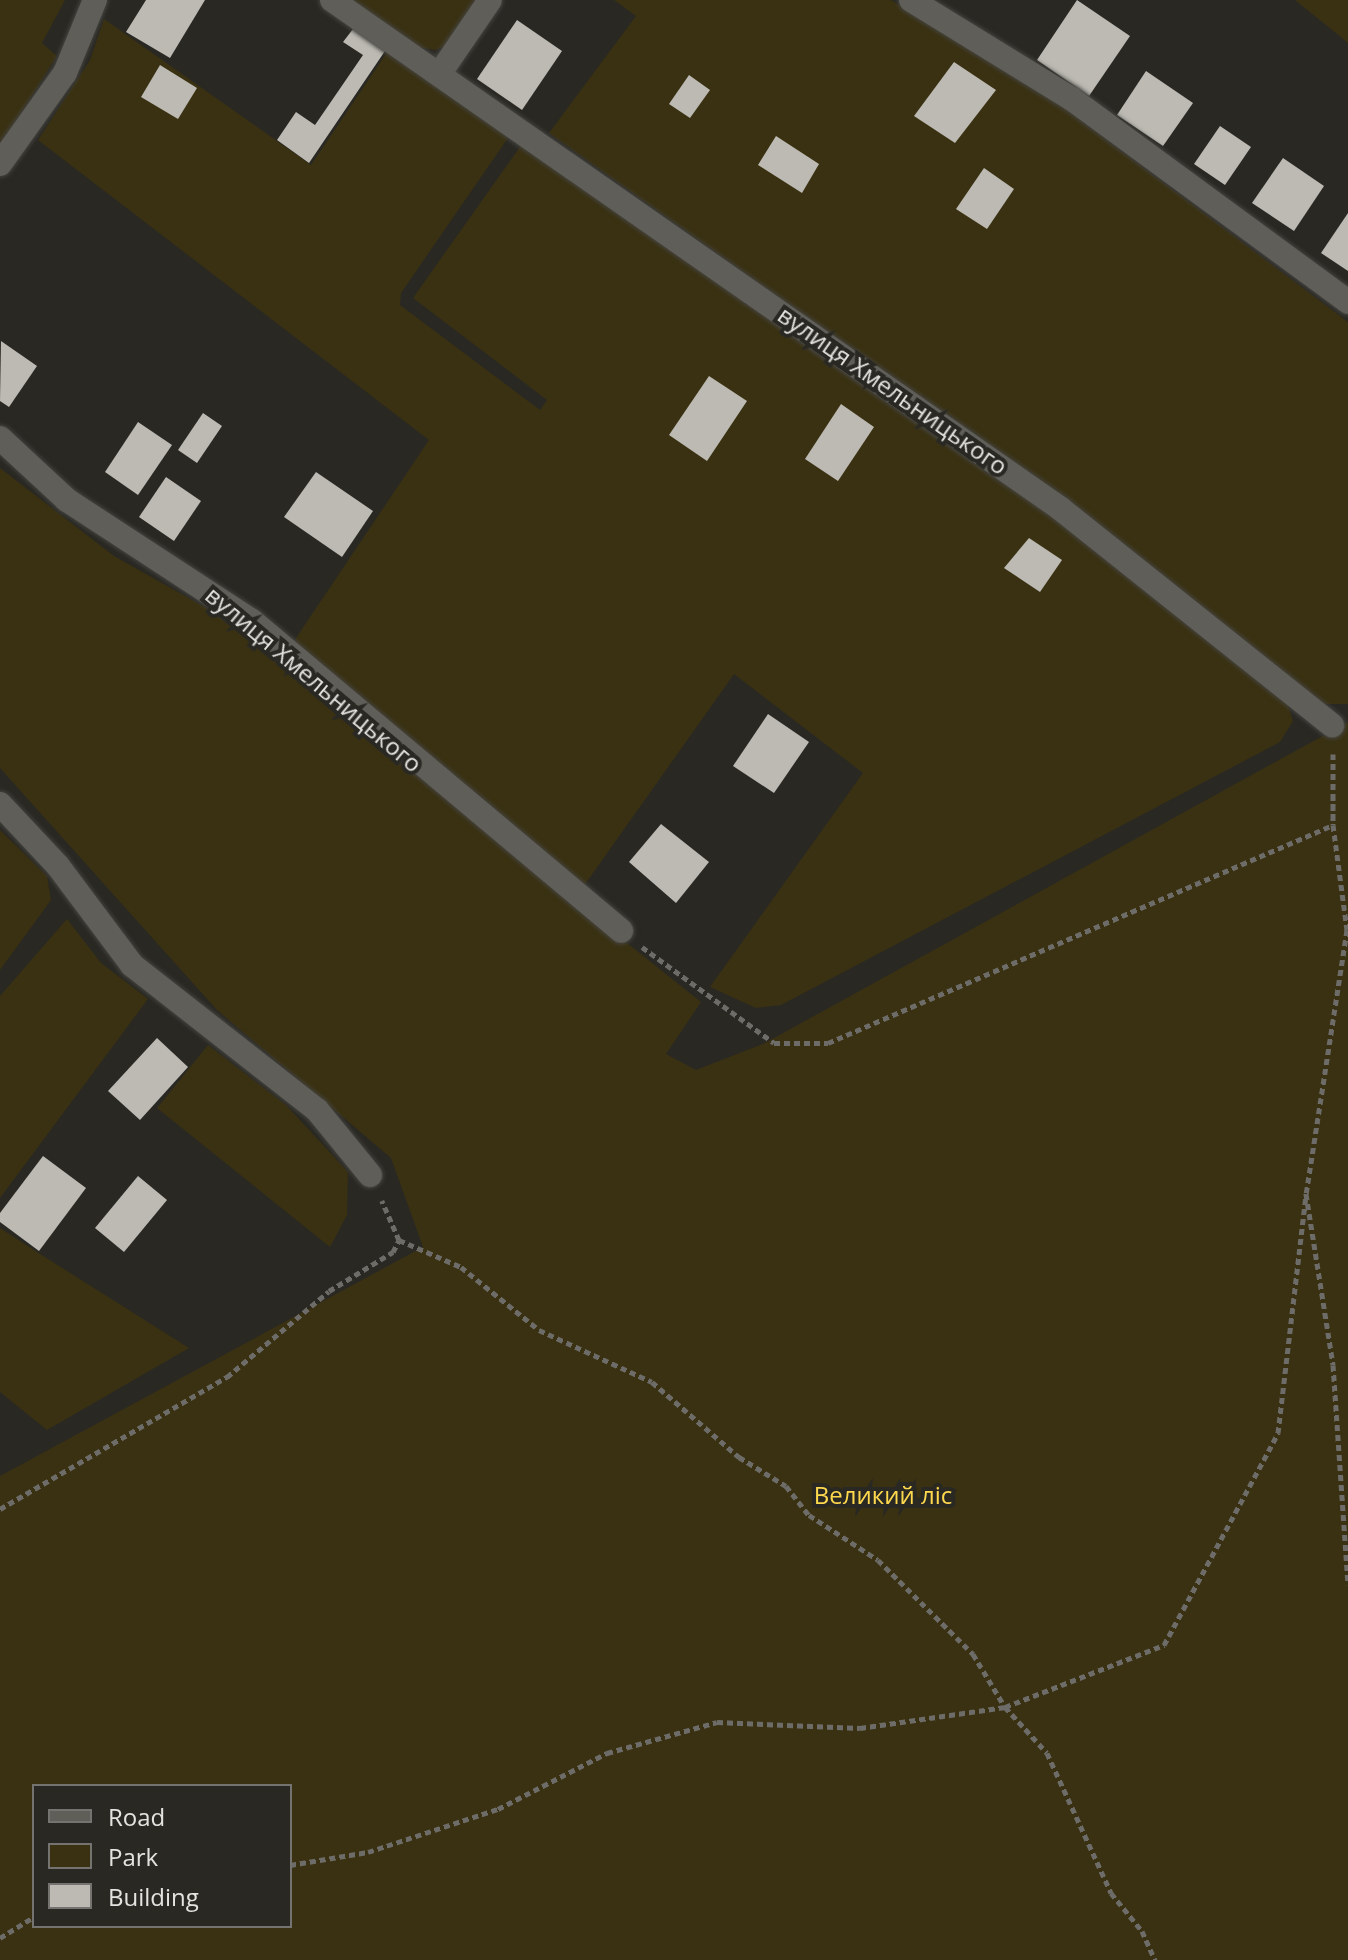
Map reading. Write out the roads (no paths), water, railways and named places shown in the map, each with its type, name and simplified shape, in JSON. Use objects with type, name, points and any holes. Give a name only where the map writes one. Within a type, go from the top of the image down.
[{"type":"street","points":[[0,164],[65,73],[95,0]]},
{"type":"street","name":"вулиця Хмельницького","points":[[332,0],[1048,500],[1332,725]]},
{"type":"street","points":[[440,73],[490,0]]},
{"type":"street","points":[[911,0],[1072,99],[1348,302]]},
{"type":"street","name":"вулиця Хмельницького","points":[[0,438],[67,500],[252,621],[621,931]]},
{"type":"street","points":[[0,804],[58,866],[132,965],[317,1110],[370,1175]]},
{"type":"park label","name":"Великий ліс","points":[[883,1495]]}]
